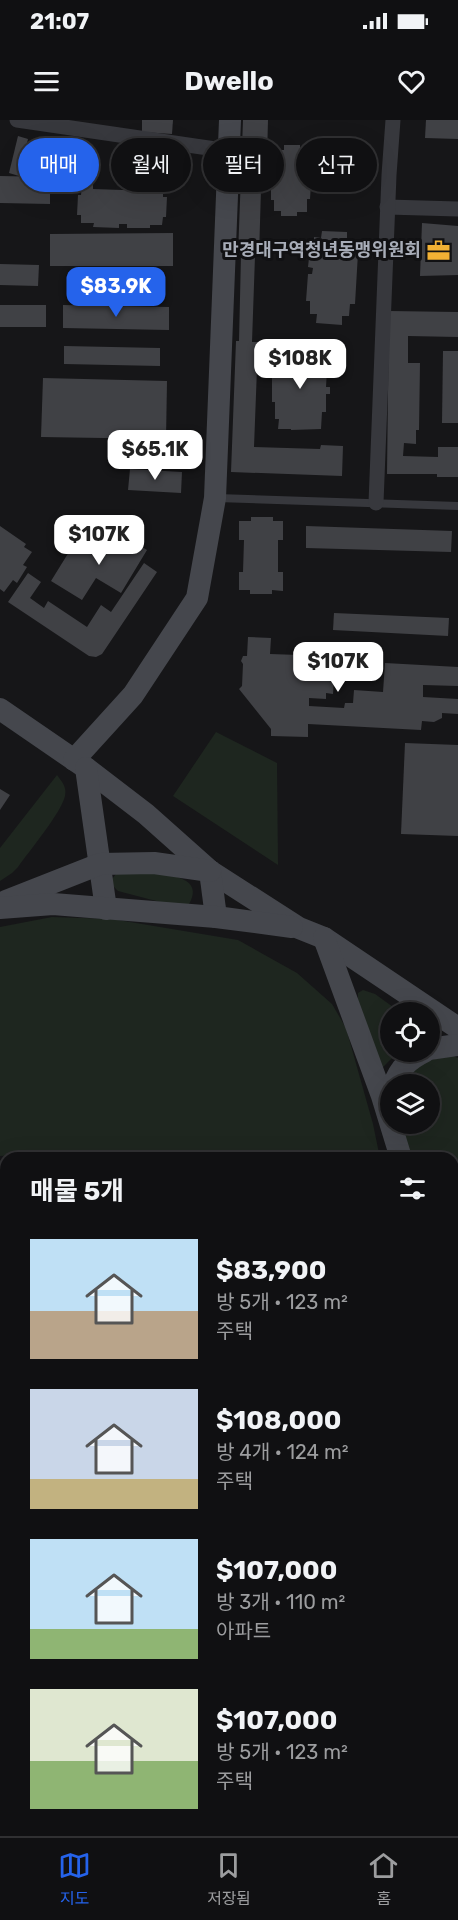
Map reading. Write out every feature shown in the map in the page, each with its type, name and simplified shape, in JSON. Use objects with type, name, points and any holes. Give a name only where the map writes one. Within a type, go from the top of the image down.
[{"type":"main road","points":[[230,120],[230,138]]},
{"type":"main road","points":[[106,909],[100,864],[80,764],[133,695],[197,598],[215,498],[228,192]]},
{"type":"main road","points":[[0,709],[80,764],[146,814],[210,872],[299,927],[324,938],[458,1028]]},
{"type":"main road","points":[[0,903],[100,864],[154,863],[210,872]]},
{"type":"main road","points":[[210,872],[216,918]]},
{"type":"main road","points":[[0,908],[53,904],[299,927]]},
{"type":"main road","points":[[324,938],[380,1091]]},
{"type":"main road","points":[[440,1047],[458,1045]]},
{"type":"main road","points":[[397,1074],[406,1062]]},
{"type":"main road","points":[[395,1134],[400,1152]]},
{"type":"street","points":[[17,120],[203,147]]},
{"type":"street","points":[[376,503],[387,207],[393,120]]},
{"type":"street","points":[[387,207],[458,209]]},
{"type":"lane","points":[[215,498],[458,506]]},
{"type":"shaded area","points":[[216,732],[277,763],[278,865],[173,796]]},
{"type":"shaded area","points":[[57,775],[65,790],[62,803],[52,821],[18,867],[0,881],[0,848]]},
{"type":"shaded area","points":[[116,874],[169,875],[182,879],[190,885],[193,893],[188,906],[179,907],[118,891],[113,886],[112,879]]},
{"type":"shaded area","points":[[52,917],[112,919],[238,940],[297,973],[332,1004],[346,1028],[379,1152],[0,1152],[0,927]]},
{"type":"shaded area","points":[[363,990],[375,994],[386,1002],[380,1002],[380,1062],[388,1062],[382,1068],[358,1000],[358,993]]},
{"type":"shaded area","points":[[451,1055],[458,1058],[458,1152],[410,1152],[403,1134],[440,1134],[440,1074],[409,1074],[419,1063],[440,1062],[440,1058]]},
{"type":"building","points":[[142,120],[173,120],[172,134],[142,132]]},
{"type":"building","points":[[243,120],[268,120],[268,138],[242,138]]},
{"type":"building","points":[[426,120],[458,120],[458,139],[425,138]]},
{"type":"building","points":[[18,136],[25,138],[18,138],[18,176],[9,173]]},
{"type":"building","points":[[284,145],[296,145],[296,192],[310,192],[310,199],[307,199],[307,212],[297,212],[297,216],[281,216],[281,211],[274,211],[274,200],[271,200],[271,192],[284,192]]},
{"type":"building","points":[[0,176],[18,176],[18,192],[50,192],[50,204],[0,203]]},
{"type":"building","points":[[99,189],[111,190],[111,192],[163,192],[163,197],[167,197],[166,217],[163,217],[162,225],[150,225],[150,228],[127,228],[127,224],[119,224],[119,228],[93,227],[94,223],[81,223],[81,215],[77,215],[78,195],[81,195],[81,192],[99,192]]},
{"type":"building","points":[[240,192],[261,192],[259,256],[255,256],[252,342],[258,342],[254,447],[320,449],[321,445],[343,446],[342,476],[231,472],[236,341],[239,341],[241,255],[238,255]]},
{"type":"building","name":"만경대구역청년동맹위원회","points":[[422,223],[458,226],[458,275],[420,276]]},
{"type":"building","points":[[322,231],[347,232],[347,239],[354,240],[353,252],[358,253],[355,304],[350,304],[349,316],[342,316],[342,325],[316,323],[317,314],[310,314],[310,301],[306,301],[308,274],[312,274],[313,268],[308,267],[310,249],[314,249],[314,237],[321,238]]},
{"type":"building","points":[[173,233],[173,266],[50,266],[50,234]]},
{"type":"building","points":[[0,264],[39,265],[38,286],[0,285]]},
{"type":"building","points":[[0,305],[46,305],[46,327],[0,327]]},
{"type":"building","points":[[63,305],[169,307],[169,330],[63,328]]},
{"type":"building","points":[[389,311],[458,312],[458,337],[408,336],[408,363],[420,363],[419,430],[416,430],[416,444],[404,443],[403,456],[438,457],[438,447],[458,447],[458,477],[437,477],[437,474],[387,474]]},
{"type":"building","points":[[64,346],[160,348],[160,366],[64,364]]},
{"type":"building","points":[[280,350],[323,351],[322,370],[327,370],[326,387],[330,387],[330,394],[326,394],[326,412],[322,412],[321,429],[278,429],[279,419],[275,419],[275,402],[272,402],[272,376],[276,376],[276,359],[280,359]]},
{"type":"building","points":[[443,351],[458,351],[458,423],[442,423]]},
{"type":"building","points":[[43,378],[167,381],[166,439],[41,437]]},
{"type":"building","points":[[130,469],[182,472],[181,493],[128,490]]},
{"type":"building","points":[[251,517],[273,517],[273,521],[283,521],[283,540],[278,540],[278,572],[283,572],[283,591],[272,590],[272,594],[250,594],[250,590],[239,590],[239,572],[243,572],[244,540],[239,540],[239,521],[251,521]]},
{"type":"building","points":[[0,526],[26,544],[24,547],[32,552],[23,565],[27,567],[17,583],[13,580],[4,592],[0,589]]},
{"type":"building","points":[[306,526],[452,531],[451,552],[306,548]]},
{"type":"building","points":[[116,531],[147,550],[121,593],[96,578],[82,600],[51,581],[77,539],[102,554]]},
{"type":"building","points":[[144,563],[157,572],[102,654],[96,657],[89,656],[8,602],[28,573],[41,582],[30,598],[44,608],[48,601],[87,627],[101,605],[111,612]]},
{"type":"building","points":[[334,613],[449,618],[448,636],[333,630]]},
{"type":"building","points":[[248,637],[271,638],[270,654],[328,656],[328,663],[335,663],[333,694],[326,693],[326,699],[309,698],[309,706],[344,708],[345,703],[353,703],[354,690],[383,692],[385,663],[458,667],[458,686],[423,685],[423,697],[458,699],[458,714],[442,713],[442,718],[434,722],[422,721],[421,730],[308,724],[308,737],[271,736],[271,729],[239,689],[242,686],[243,664],[241,661],[243,656],[247,656]]},
{"type":"building","points":[[405,743],[458,745],[458,836],[401,834]]},
{"type":"building","points":[[0,789],[10,795],[0,810]]},
{"type":"place","name":"만경대구역청년동맹위원회","points":[[439,250]]}]
